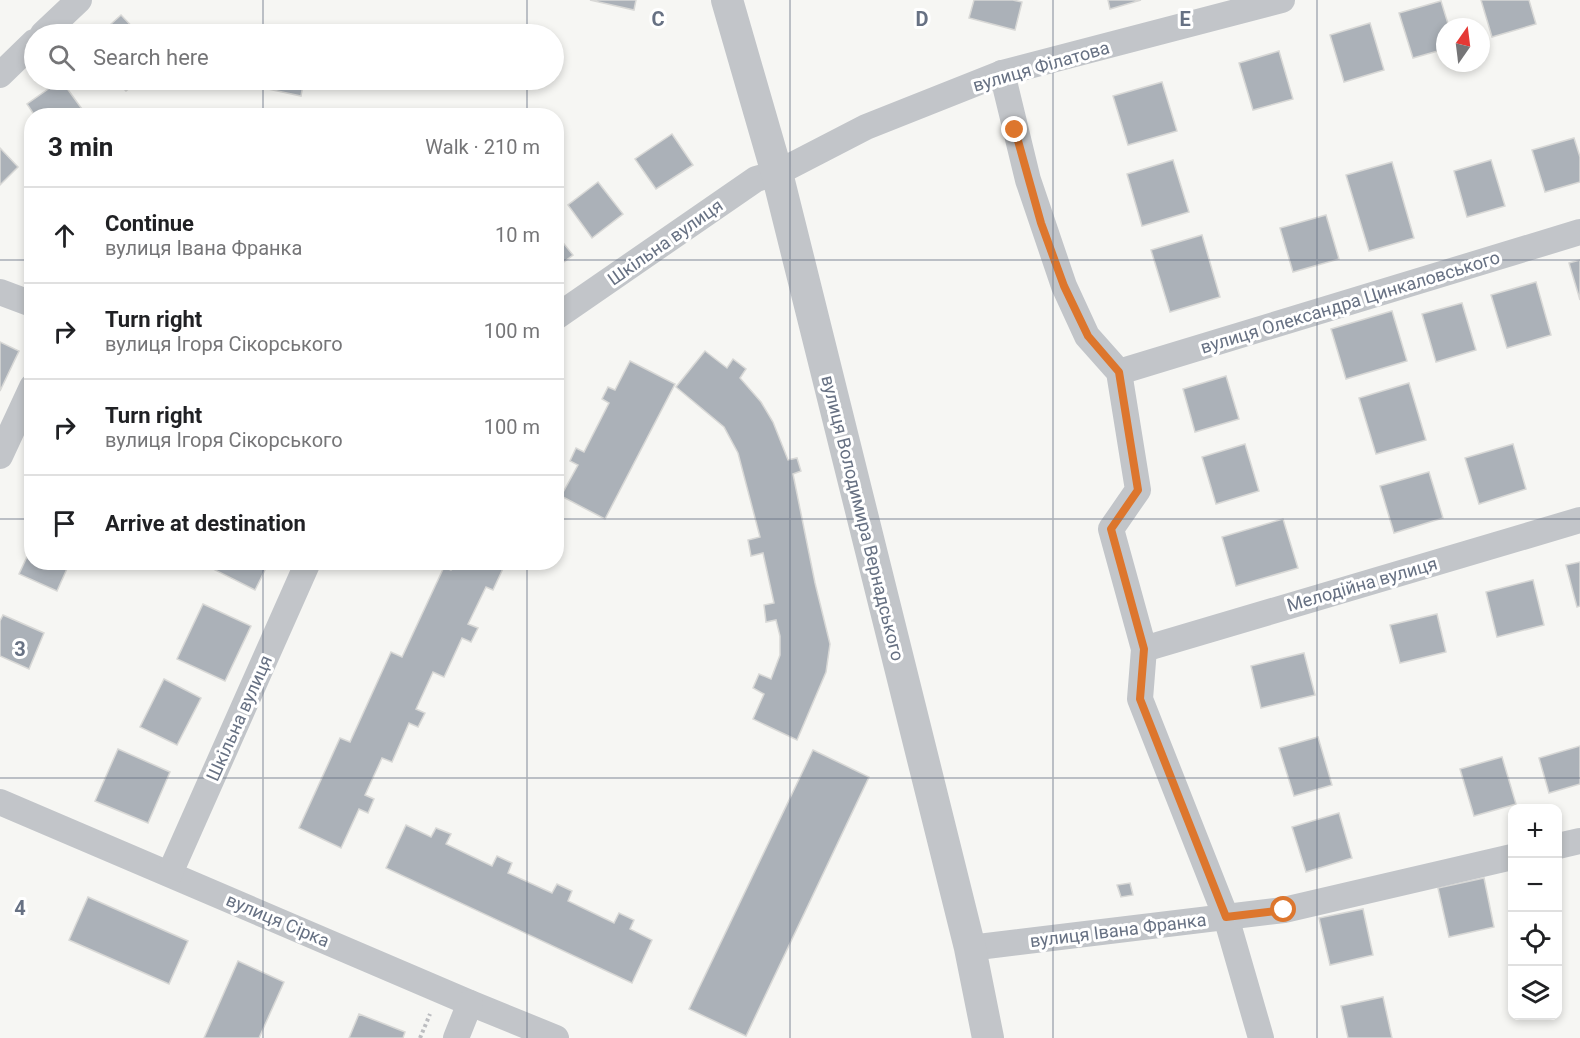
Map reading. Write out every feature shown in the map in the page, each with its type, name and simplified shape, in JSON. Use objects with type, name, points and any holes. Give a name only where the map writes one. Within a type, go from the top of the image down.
[{"type":"street","name":"вулиця Володимира Вернадського","points":[[726,0],[777,172],[970,948],[988,1038]]},
{"type":"street","name":"вулиця Філатова","points":[[777,172],[866,127],[1002,73],[1282,0]]},
{"type":"street","points":[[53,24],[77,1]]},
{"type":"street","points":[[0,75],[24,52]]},
{"type":"street","points":[[1002,73],[1028,180],[1064,286],[1088,336],[1119,372],[1138,490],[1111,529],[1144,649],[1140,699],[1226,917],[1261,1038]]},
{"type":"street","name":"Шкільна вулиця","points":[[564,311],[756,179],[777,172]]},
{"type":"street","name":"вулиця Олександра Цинкаловського","points":[[1119,372],[1580,232]]},
{"type":"street","points":[[0,292],[24,301]]},
{"type":"street","points":[[0,456],[24,404]]},
{"type":"street","name":"Мелодійна вулиця","points":[[1144,649],[1580,520]]},
{"type":"street","name":"Шкільна вулиця","points":[[170,873],[304,570]]},
{"type":"street","name":"вулиця Сірка","points":[[0,802],[556,1038]]},
{"type":"street","points":[[1562,845],[1580,841]]},
{"type":"street","name":"вулиця Івана Франка","points":[[970,948],[1284,910],[1508,858]]},
{"type":"street","points":[[456,1038],[470,1003]]},
{"type":"building","points":[[590,0],[636,0],[634,10]]},
{"type":"building","points":[[974,0],[1022,2],[1015,30],[969,18]]},
{"type":"building","points":[[1108,0],[1141,0],[1110,9]]},
{"type":"building","points":[[1481,0],[1529,0],[1536,24],[1492,37],[1490,18],[1486,18]]},
{"type":"building","points":[[1441,1],[1446,18],[1436,18],[1436,52],[1413,58],[1399,13]]},
{"type":"building","points":[[121,15],[130,24],[111,24]]},
{"type":"building","points":[[1370,23],[1384,70],[1344,82],[1330,35]]},
{"type":"building","points":[[1279,51],[1293,99],[1253,110],[1239,63]]},
{"type":"building","points":[[1162,82],[1177,131],[1128,145],[1113,96]]},
{"type":"building","points":[[47,90],[68,90],[81,108],[30,108],[27,104]]},
{"type":"building","points":[[273,90],[302,90],[301,96]]},
{"type":"building","points":[[672,134],[693,165],[656,189],[635,159]]},
{"type":"building","points":[[1574,138],[1580,157],[1580,182],[1545,192],[1532,150]]},
{"type":"building","points":[[0,148],[18,167],[0,185]]},
{"type":"building","points":[[1173,160],[1189,212],[1142,226],[1127,174]]},
{"type":"building","points":[[1491,160],[1505,206],[1467,217],[1454,171]]},
{"type":"building","points":[[1392,162],[1414,238],[1369,251],[1346,175]]},
{"type":"building","points":[[598,182],[623,214],[592,238],[568,205]]},
{"type":"building","points":[[1326,215],[1339,259],[1293,272],[1280,228]]},
{"type":"building","points":[[1202,235],[1220,297],[1170,312],[1151,250]]},
{"type":"building","points":[[564,244],[573,255],[564,262]]},
{"type":"building","points":[[1580,260],[1580,300],[1569,263]]},
{"type":"building","points":[[1536,282],[1551,335],[1507,348],[1491,295]]},
{"type":"building","points":[[1462,303],[1476,350],[1436,362],[1422,314]]},
{"type":"building","points":[[1392,311],[1407,361],[1346,379],[1331,329]]},
{"type":"building","points":[[0,342],[19,351],[0,391]]},
{"type":"building","points":[[705,351],[727,368],[733,359],[746,369],[740,378],[761,402],[773,422],[788,460],[797,458],[801,471],[793,474],[830,644],[826,672],[797,740],[753,719],[764,694],[753,688],[759,674],[771,679],[780,655],[780,636],[776,620],[766,622],[764,605],[774,603],[763,553],[751,556],[748,540],[760,537],[738,453],[724,427],[676,387]]},
{"type":"building","points":[[630,361],[675,384],[605,519],[564,498],[564,491],[578,465],[570,461],[576,448],[584,452],[609,403],[602,399],[608,387],[615,390]]},
{"type":"building","points":[[1226,376],[1239,419],[1195,432],[1183,389]]},
{"type":"building","points":[[1409,383],[1426,440],[1376,454],[1359,398]]},
{"type":"building","points":[[1245,444],[1259,491],[1216,504],[1202,457]]},
{"type":"building","points":[[1513,444],[1526,489],[1479,504],[1465,458]]},
{"type":"building","points":[[1429,472],[1443,518],[1394,533],[1380,486]]},
{"type":"building","points":[[1283,519],[1298,568],[1236,586],[1222,537]]},
{"type":"building","points":[[1580,562],[1580,606],[1577,607],[1566,565]]},
{"type":"building","points":[[24,563],[24,570],[66,570],[57,591],[19,574]]},
{"type":"building","points":[[215,570],[265,570],[255,590]]},
{"type":"building","points":[[443,570],[502,570],[493,590],[486,587],[468,624],[478,628],[471,642],[462,638],[444,677],[433,672],[416,709],[425,713],[418,727],[409,723],[392,762],[382,758],[365,795],[374,799],[368,813],[359,809],[341,848],[299,828],[340,738],[350,742],[391,652],[402,657]]},
{"type":"building","points":[[1533,580],[1544,625],[1497,637],[1486,592]]},
{"type":"building","points":[[203,604],[251,626],[225,681],[177,659]]},
{"type":"building","points":[[1437,614],[1446,652],[1400,663],[1390,625]]},
{"type":"building","points":[[3,615],[44,633],[29,669],[0,656],[0,621]]},
{"type":"building","points":[[1304,653],[1315,695],[1261,708],[1251,666]]},
{"type":"building","points":[[164,679],[201,698],[177,745],[140,727]]},
{"type":"building","points":[[1318,737],[1332,785],[1294,796],[1279,748]]},
{"type":"building","points":[[1580,746],[1580,784],[1549,793],[1539,758]]},
{"type":"building","points":[[118,749],[170,772],[148,823],[95,801]]},
{"type":"building","points":[[813,750],[869,777],[746,1036],[689,1009]]},
{"type":"building","points":[[1502,757],[1516,804],[1508,804],[1508,806],[1474,816],[1460,769]]},
{"type":"building","points":[[1339,813],[1352,858],[1306,872],[1292,827]]},
{"type":"building","points":[[406,825],[431,837],[436,828],[451,834],[446,844],[492,866],[497,856],[512,863],[508,873],[552,893],[557,884],[572,891],[568,901],[614,923],[619,913],[634,920],[630,929],[652,940],[632,983],[386,868]]},
{"type":"building","points":[[1484,878],[1494,927],[1449,937],[1438,888]]},
{"type":"building","points":[[1130,883],[1133,895],[1121,897],[1117,885]]},
{"type":"building","points":[[88,897],[188,941],[169,984],[69,940]]},
{"type":"building","points":[[1363,909],[1373,955],[1330,965],[1319,918]]},
{"type":"building","points":[[238,961],[284,982],[259,1038],[204,1038]]},
{"type":"building","points":[[1383,997],[1392,1038],[1348,1038],[1341,1006]]},
{"type":"building","points":[[359,1014],[405,1032],[403,1038],[349,1038]]},
{"type":"route","points":[[1015,130],[1041,223],[1064,286],[1088,336],[1119,372],[1138,490],[1111,529],[1144,649],[1140,699],[1226,917],[1284,910]]}]
